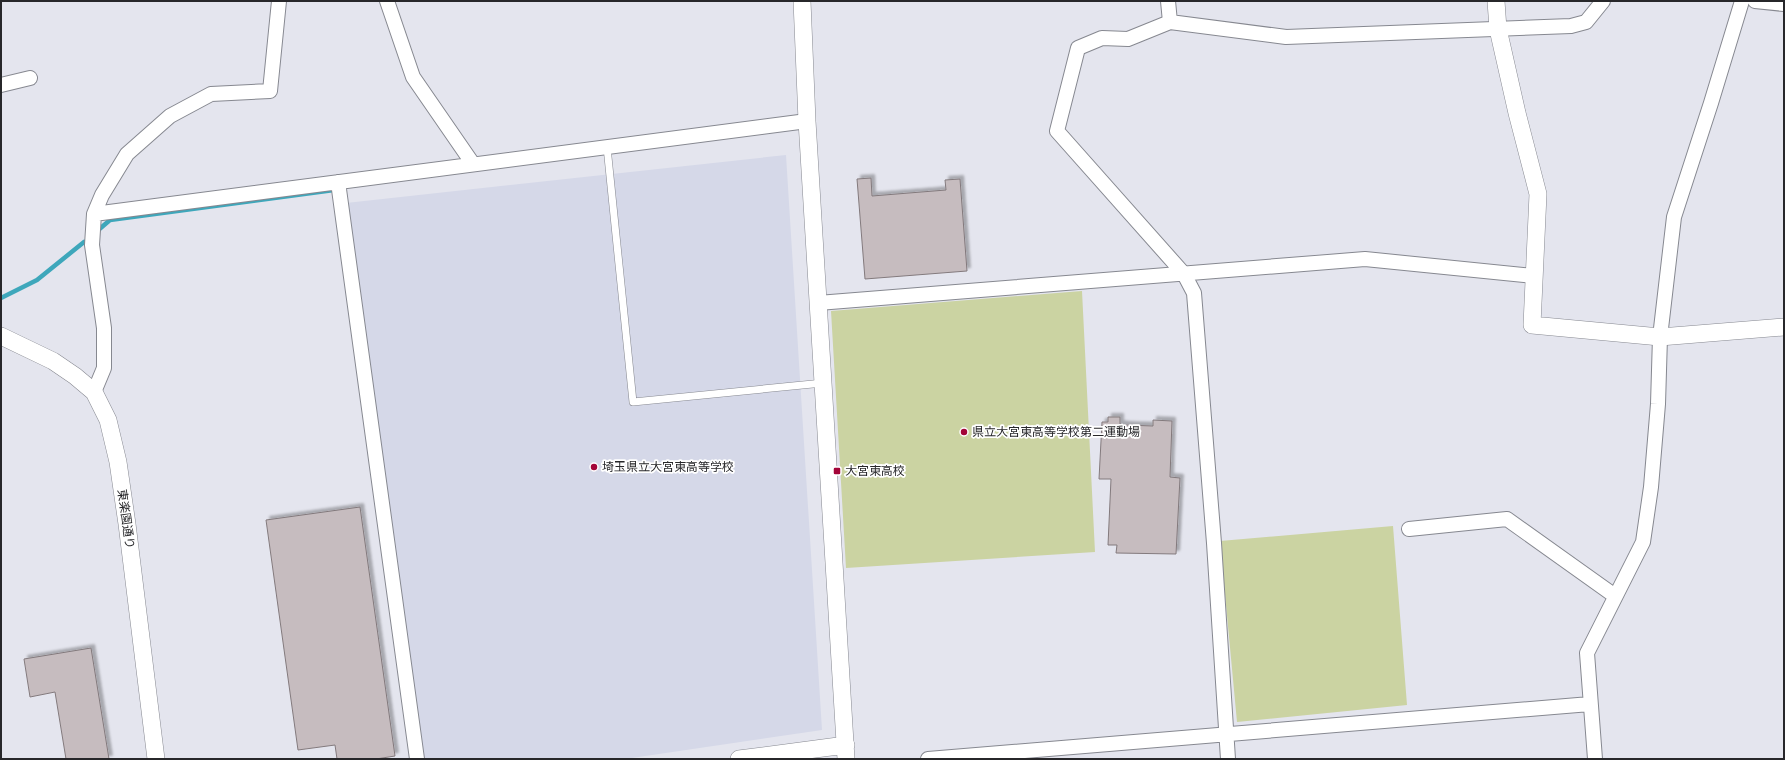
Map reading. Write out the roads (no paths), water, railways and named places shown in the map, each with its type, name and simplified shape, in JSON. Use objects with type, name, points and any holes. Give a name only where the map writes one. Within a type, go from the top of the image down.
[{"type":"street","points":[[94,392],[104,368],[104,328],[92,246],[94,214],[102,195],[127,154],[170,116],[211,94],[270,91],[279,1]]},
{"type":"street","points":[[386,1],[413,77],[473,164]]},
{"type":"street","points":[[739,759],[846,752],[807,121],[802,1]]},
{"type":"street","points":[[1168,1],[1170,22]]},
{"type":"street","points":[[1496,1],[1498,29],[1517,113],[1538,194],[1532,325],[1660,337],[1784,327]]},
{"type":"street","points":[[1228,759],[1214,542],[1194,293],[1184,274],[1057,131],[1078,48],[1102,38],[1128,39],[1170,22],[1286,37],[1571,26],[1586,22],[1603,1]]},
{"type":"street","points":[[1595,759],[1587,653],[1643,542],[1652,479],[1658,404],[1660,337],[1674,217],[1742,1]]},
{"type":"street","points":[[1755,1],[1784,4]]},
{"type":"street","points":[[1,85],[30,78]]},
{"type":"street","points":[[94,214],[807,121]]},
{"type":"street","points":[[338,182],[417,759]]},
{"type":"street","points":[[818,303],[1365,259],[1534,276]]},
{"type":"street","name":"東楽園通り","points":[[1,336],[53,362],[75,376],[94,392],[108,420],[118,462],[127,524],[156,759]]},
{"type":"street","points":[[1409,529],[1507,519],[1615,596]]},
{"type":"street","points":[[928,759],[1590,704]]},
{"type":"lane","points":[[607,147],[633,402],[823,383]]},
{"type":"waterway","points":[[96,232],[110,220],[334,190]]},
{"type":"waterway","points":[[1,298],[37,280],[84,242]]},
{"type":"place","name":"県立大宮東高等学校第二運動場","points":[[964,432]]},
{"type":"place","name":"埼玉県立大宮東高等学校","points":[[594,467]]},
{"type":"place","name":"大宮東高校","points":[[837,471]]}]
